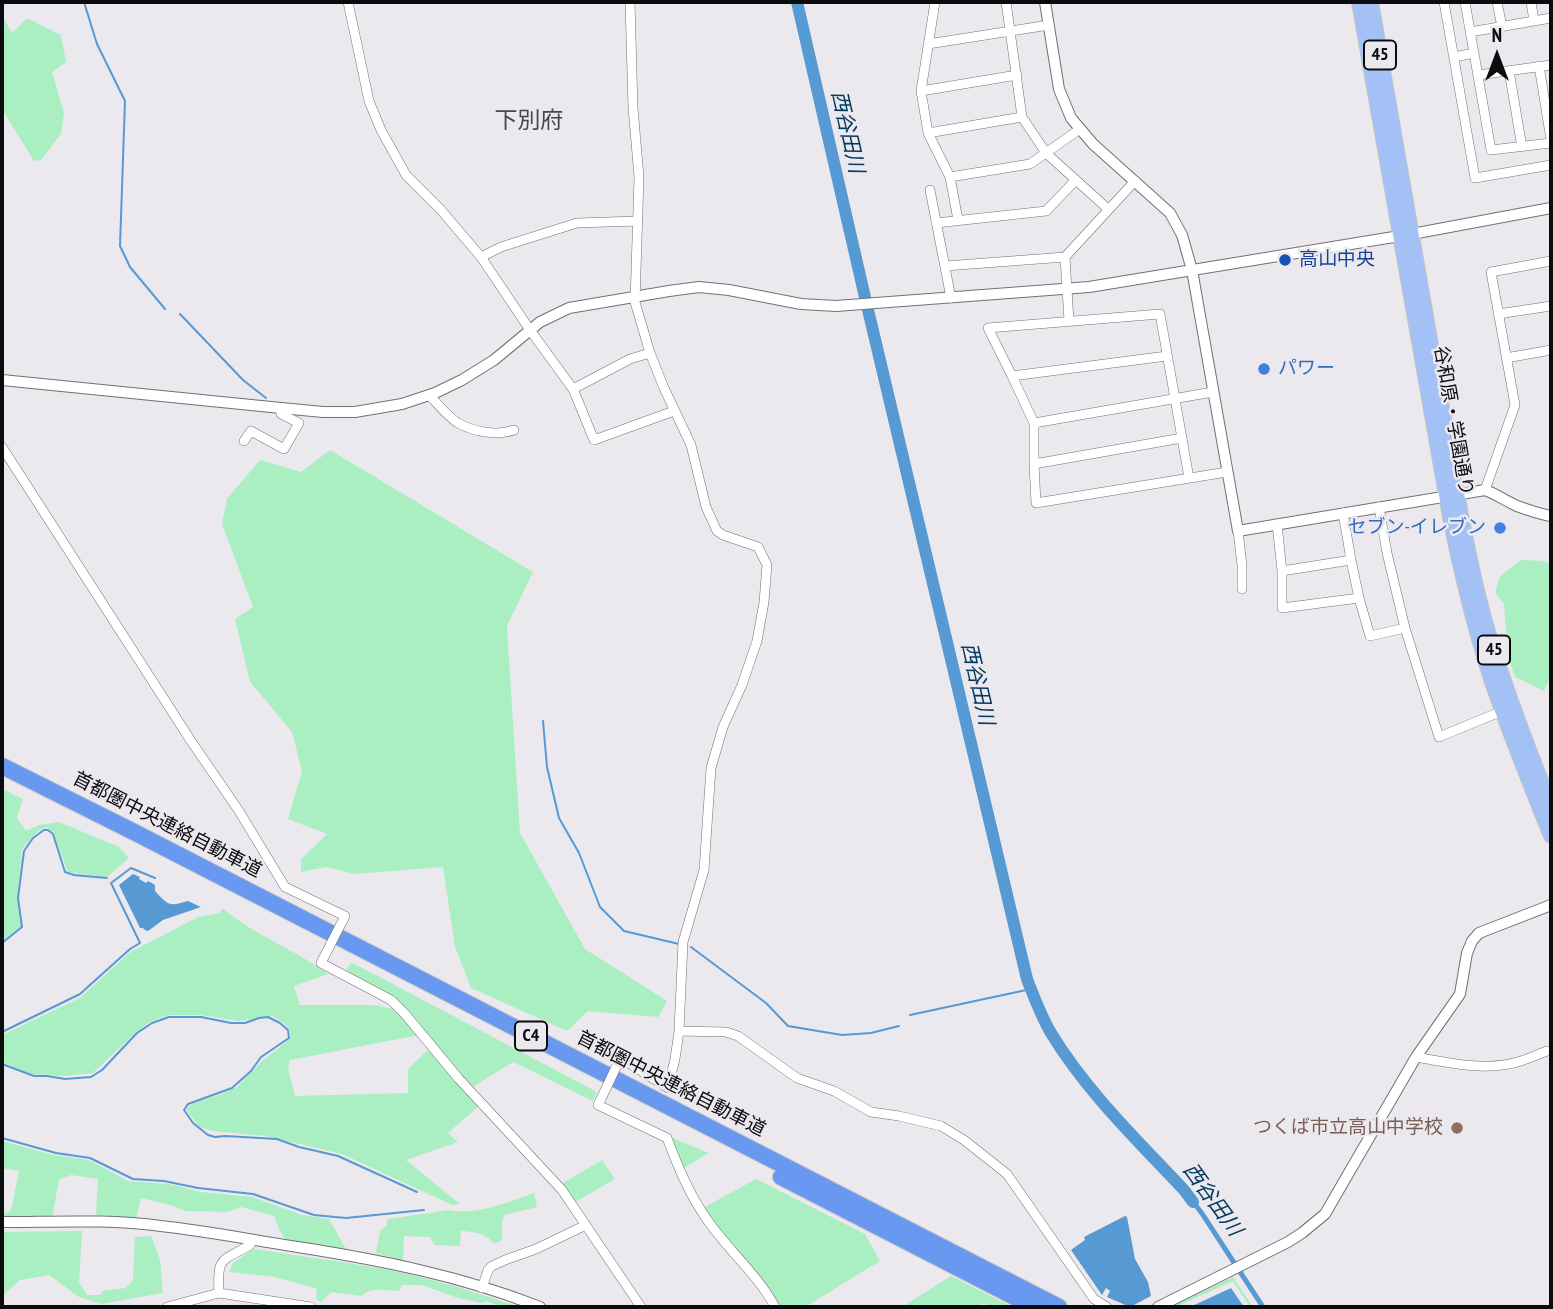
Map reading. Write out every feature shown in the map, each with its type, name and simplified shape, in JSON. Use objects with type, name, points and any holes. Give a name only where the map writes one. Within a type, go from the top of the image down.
[{"type":"highway","name":"首都圏中央連絡自動車道","points":[[2,766],[1059,1307]]},
{"type":"highway","name":"首都圏中央連絡自動車道","points":[[2,775],[1034,1307]]},
{"type":"main road","name":"谷和原・学園通り","points":[[1359,2],[1406,234]]},
{"type":"main road","name":"谷和原・学園通り","points":[[1371,2],[1406,234],[1472,612],[1502,711],[1551,836]]},
{"type":"main road","name":"谷和原・学園通り","points":[[1452,495],[1489,632],[1521,729],[1551,805]]},
{"type":"street","points":[[348,2],[369,101],[405,175],[456,226],[481,257],[573,389],[594,440],[674,411]]},
{"type":"street","points":[[630,2],[633,108],[639,177],[635,297],[650,353],[674,411],[687,432],[706,508],[716,531],[758,547],[768,565],[757,641],[723,727],[711,768],[704,870],[683,942],[679,1031],[676,1059],[668,1088],[621,1058],[598,1105],[667,1138],[690,1192],[708,1221],[763,1287],[775,1307]]},
{"type":"street","points":[[934,2],[921,91],[928,133],[950,177],[958,220]]},
{"type":"street","points":[[1006,2],[1022,117],[1046,153],[1108,209]]},
{"type":"street","points":[[1045,2],[1059,89],[1065,104],[1093,144],[1170,214],[1182,235],[1192,270],[1238,531],[1242,589]]},
{"type":"street","points":[[1444,2],[1475,178],[1551,166]]},
{"type":"street","points":[[1465,2],[1491,150],[1551,141],[1539,66]]},
{"type":"street","points":[[1497,2],[1502,27]]},
{"type":"street","points":[[1531,2],[1534,21]]},
{"type":"street","points":[[1471,32],[1551,18]]},
{"type":"street","points":[[928,44],[1049,25]]},
{"type":"street","points":[[1454,57],[1474,53]]},
{"type":"street","points":[[1478,75],[1551,65]]},
{"type":"street","points":[[1508,71],[1522,147]]},
{"type":"street","points":[[921,91],[1017,75]]},
{"type":"street","points":[[928,133],[1022,117]]},
{"type":"street","points":[[950,177],[1030,164],[1080,129]]},
{"type":"street","points":[[936,223],[1046,211],[1076,180]]},
{"type":"street","points":[[945,266],[1065,257],[1135,181]]},
{"type":"street","points":[[930,190],[951,298]]},
{"type":"street","points":[[2,380],[281,408],[355,412],[384,408],[429,395],[462,380],[494,360],[550,316],[569,308],[699,287],[809,305],[836,306],[1067,289],[1112,284],[1551,208]]},
{"type":"street","points":[[481,257],[501,247],[577,223],[638,221]]},
{"type":"street","points":[[1065,257],[1069,321]]},
{"type":"street","points":[[1485,490],[1514,405],[1491,272],[1551,261]]},
{"type":"street","points":[[1498,314],[1551,306]]},
{"type":"street","points":[[1189,478],[1160,314],[988,328],[1034,423],[1036,503],[1227,472]]},
{"type":"street","points":[[1506,358],[1551,350]]},
{"type":"street","points":[[573,389],[630,359],[650,353]]},
{"type":"street","points":[[1012,376],[1167,356]]},
{"type":"street","points":[[1034,423],[1213,392]]},
{"type":"street","points":[[429,395],[452,418],[470,428],[494,433],[514,430]]},
{"type":"street","points":[[244,441],[251,431],[284,449],[299,423],[281,414],[281,408]]},
{"type":"street","points":[[1034,464],[1182,438]]},
{"type":"street","points":[[2,447],[239,811],[285,887],[345,916],[321,963],[391,1000],[405,1014],[459,1079],[554,1181],[640,1307]]},
{"type":"street","points":[[1238,531],[1485,490],[1516,505],[1551,516]]},
{"type":"street","points":[[1379,507],[1405,628],[1439,737],[1502,711]]},
{"type":"street","points":[[1343,513],[1350,560],[1370,636],[1405,628]]},
{"type":"street","points":[[1277,524],[1282,571],[1282,608],[1359,598]]},
{"type":"street","points":[[1282,571],[1350,560]]},
{"type":"street","points":[[1158,1307],[1303,1233],[1325,1214],[1416,1057],[1460,994],[1467,953],[1472,941],[1479,933],[1551,905]]},
{"type":"street","points":[[679,1031],[726,1032],[738,1036],[797,1078],[834,1091],[871,1112],[941,1126],[964,1140],[1007,1174],[1094,1299],[1107,1307]]},
{"type":"street","points":[[1416,1057],[1462,1065],[1492,1066],[1519,1062],[1547,1051]]},
{"type":"street","points":[[2,1222],[129,1223],[161,1226],[373,1259],[422,1270],[540,1307]]},
{"type":"street","points":[[482,1288],[492,1266],[586,1226]]},
{"type":"street","points":[[219,1293],[218,1272],[222,1262],[250,1245],[252,1240]]},
{"type":"street","points":[[167,1307],[219,1293],[311,1307]]},
{"type":"green space","points":[[27,18],[61,35],[66,62],[52,72],[64,113],[61,134],[41,160],[34,161],[2,109],[2,19],[12,33]]},
{"type":"green space","points":[[330,450],[533,572],[507,626],[520,833],[585,949],[667,1001],[658,1017],[588,1011],[567,1031],[471,988],[455,947],[443,867],[355,874],[326,867],[301,872],[301,859],[327,834],[288,819],[302,771],[292,732],[250,682],[235,619],[253,607],[222,524],[227,499],[260,460],[301,472]]},
{"type":"green space","points":[[1521,560],[1551,564],[1551,676],[1544,691],[1515,677],[1508,657],[1504,604],[1495,592],[1500,576]]},
{"type":"green space","points":[[2,789],[23,799],[17,818],[26,831],[39,825],[59,822],[119,847],[129,858],[107,877],[68,872],[53,832],[46,827],[36,833],[22,849],[17,898],[21,927],[2,941]]},
{"type":"green space","points":[[222,908],[234,918],[328,974],[294,986],[300,1005],[373,1005],[399,1010],[419,1035],[290,1060],[288,1068],[295,1096],[408,1093],[408,1069],[430,1048],[479,1106],[448,1133],[458,1142],[406,1160],[460,1204],[452,1205],[342,1154],[266,1136],[213,1131],[199,1127],[186,1109],[193,1103],[237,1087],[261,1062],[291,1038],[288,1027],[273,1016],[239,1021],[201,1015],[162,1017],[135,1033],[93,1073],[64,1076],[30,1074],[2,1062],[2,1035],[80,998],[129,953],[198,917],[220,913]]},
{"type":"green space","points":[[351,962],[597,1092],[593,1101],[513,1062],[471,1088],[410,1012],[346,971]]},
{"type":"green space","points":[[670,1137],[709,1153],[684,1168]]},
{"type":"green space","points":[[2,1141],[53,1155],[89,1160],[128,1181],[169,1184],[201,1192],[252,1197],[302,1215],[329,1219],[347,1251],[287,1242],[274,1216],[241,1207],[228,1212],[185,1211],[141,1198],[136,1218],[96,1215],[98,1179],[71,1175],[59,1180],[52,1218],[3,1218],[2,1214],[11,1211],[19,1171],[2,1168]]},
{"type":"green space","points":[[602,1160],[615,1179],[574,1203],[561,1184]]},
{"type":"green space","points":[[756,1179],[865,1234],[880,1261],[805,1307],[778,1307],[703,1208]]},
{"type":"green space","points":[[534,1193],[537,1207],[504,1215],[502,1240],[494,1244],[483,1235],[461,1231],[460,1246],[435,1245],[430,1237],[404,1236],[403,1261],[376,1253],[380,1231],[389,1219],[449,1210],[481,1210]]},
{"type":"green space","points":[[82,1231],[79,1282],[87,1295],[101,1295],[102,1291],[126,1288],[133,1280],[135,1237],[151,1236],[160,1260],[163,1293],[101,1304],[79,1297],[49,1275],[20,1280],[2,1296],[2,1232]]},
{"type":"green space","points":[[253,1249],[409,1274],[518,1307],[502,1307],[486,1301],[482,1303],[458,1298],[422,1285],[402,1285],[399,1291],[374,1290],[362,1296],[331,1292],[321,1302],[316,1299],[317,1289],[275,1277],[229,1272],[233,1263]]},
{"type":"green space","points":[[951,1276],[1012,1307],[990,1307],[984,1303],[977,1307],[902,1307]]},
{"type":"green space","points":[[1233,1277],[1253,1307],[1250,1307],[1233,1281],[1171,1307]]},
{"type":"water","points":[[133,874],[146,883],[148,881],[155,885],[155,891],[169,904],[188,901],[201,907],[163,920],[148,931],[140,928],[119,885]]},
{"type":"water","points":[[1186,1188],[1266,1307],[1260,1307],[1182,1191]]},
{"type":"water","points":[[1125,1216],[1135,1259],[1148,1282],[1151,1296],[1130,1307],[1107,1297],[1110,1291],[1106,1288],[1102,1295],[1071,1250],[1085,1240],[1084,1237]]},
{"type":"water","points":[[1231,1288],[1244,1307],[1190,1307]]},
{"type":"waterway","points":[[84,2],[97,44],[125,101],[120,246],[130,267],[165,309]]},
{"type":"waterway","name":"西谷田川","points":[[797,2],[1027,979],[1047,1027],[1080,1075],[1193,1202]]},
{"type":"waterway","points":[[180,314],[243,380],[266,398]]},
{"type":"waterway","points":[[543,721],[547,767],[559,818],[579,853],[600,907],[624,931],[679,944]]},
{"type":"waterway","points":[[2,943],[22,927],[18,898],[24,851],[33,838],[44,830],[53,834],[65,872],[107,878]]},
{"type":"waterway","points":[[2,1032],[80,994],[140,943],[111,883],[131,868],[155,878]]},
{"type":"waterway","points":[[691,947],[766,1003],[788,1026],[842,1035],[871,1033],[899,1026]]},
{"type":"waterway","points":[[910,1015],[1031,989]]},
{"type":"waterway","points":[[2,1064],[34,1076],[65,1079],[91,1077],[102,1070],[137,1033],[152,1023],[169,1017],[201,1017],[231,1023],[245,1023],[268,1017],[288,1030],[289,1038],[261,1057],[251,1071],[232,1088],[188,1104],[184,1110],[193,1123],[215,1137],[277,1139],[338,1156],[417,1192]]},
{"type":"waterway","points":[[2,1138],[56,1153],[90,1158],[133,1179],[253,1194],[314,1215],[346,1218],[424,1210]]},
{"type":"place","name":"高山中央","points":[[1285,260]]},
{"type":"place","name":"パワー","points":[[1264,369]]},
{"type":"place","name":"セブン-イレブン","points":[[1500,528]]},
{"type":"place","name":"つくば市立高山中学校","points":[[1457,1128]]},
{"type":"district","name":"下別府","points":[[529,121]]}]
